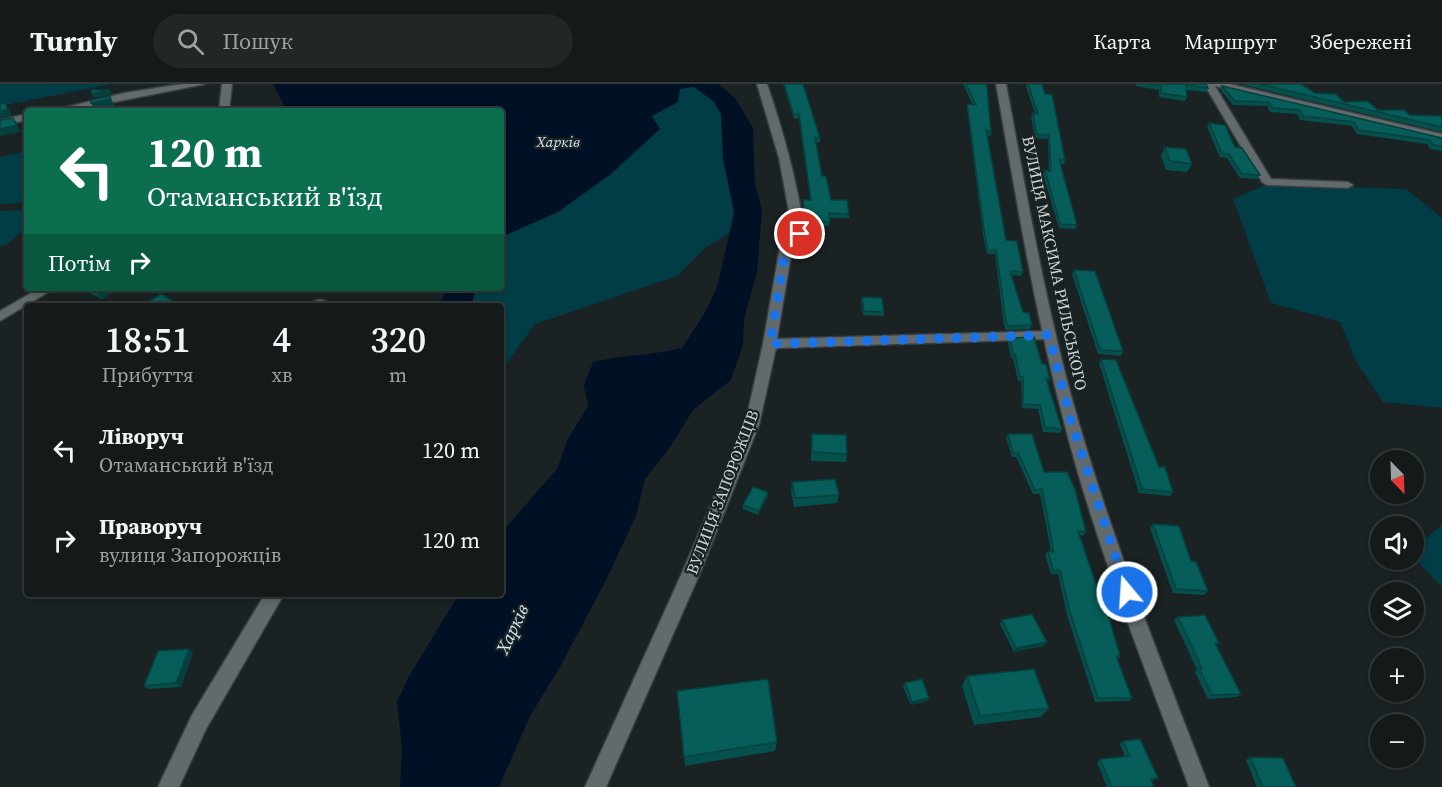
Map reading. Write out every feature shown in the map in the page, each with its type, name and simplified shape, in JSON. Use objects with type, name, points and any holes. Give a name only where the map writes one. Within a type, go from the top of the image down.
[{"type":"street","points":[[70,108],[124,96],[200,84]]},
{"type":"street","points":[[225,107],[226,84]]},
{"type":"street","name":"ВУЛИЦЯ ЗАПОРОЖЦІВ","points":[[595,787],[691,573],[752,425],[770,344],[787,241],[800,234],[795,203],[777,130],[762,84]]},
{"type":"street","name":"ВУЛИЦЯ МАКСИМА РИЛЬСЬКОГО","points":[[1000,84],[1049,335],[1071,421],[1134,613],[1199,787]]},
{"type":"street","points":[[1209,84],[1267,182],[1348,185]]},
{"type":"street","points":[[1218,84],[1442,137]]},
{"type":"street","points":[[0,123],[24,118]]},
{"type":"street","points":[[0,317],[44,291]]},
{"type":"street","points":[[770,344],[1049,335]]},
{"type":"street","points":[[168,787],[199,722],[273,597]]},
{"type":"shaded area","points":[[0,84],[112,84],[0,106]]},
{"type":"shaded area","points":[[694,86],[713,101],[721,114],[723,159],[734,212],[730,233],[705,248],[677,276],[535,324],[504,367],[504,303],[472,303],[475,291],[504,291],[504,236],[558,212],[659,130],[651,116],[677,102],[680,88]]},
{"type":"shaded area","points":[[24,152],[24,203],[0,204],[0,157]]},
{"type":"shaded area","points":[[1267,184],[1406,189],[1442,218],[1442,408],[1383,402],[1356,361],[1340,322],[1271,303],[1233,199]]},
{"type":"shaded area","points":[[24,210],[24,230],[7,244],[0,246],[0,211]]},
{"type":"shaded area","points":[[1442,525],[1442,587],[1424,568],[1424,540]]},
{"type":"water","name":"Харків","points":[[273,84],[718,84],[735,98],[753,128],[755,185],[762,210],[757,272],[744,319],[743,345],[731,380],[693,410],[669,449],[645,479],[636,516],[604,584],[560,667],[530,716],[499,787],[400,787],[402,748],[397,702],[409,676],[457,597],[504,597],[504,530],[557,469],[568,439],[588,406],[584,385],[593,362],[682,348],[706,311],[718,284],[734,212],[723,159],[721,114],[713,101],[694,87],[680,89],[678,102],[652,116],[660,129],[611,174],[558,212],[504,236],[504,108],[285,108]]},
{"type":"water","points":[[446,291],[475,291],[472,303],[438,303]]},
{"type":"building","points":[[784,84],[803,84],[820,138],[815,137],[822,176],[826,176],[831,200],[847,200],[849,214],[829,213],[830,222],[806,222],[803,200],[811,200],[799,114],[794,115]]},
{"type":"building","points":[[966,84],[986,84],[987,87],[991,133],[986,129],[1006,240],[1017,241],[1023,272],[1010,271],[1023,312],[1029,313],[1032,325],[1008,326],[1006,321],[996,250],[988,250],[984,230],[967,104],[976,105]]},
{"type":"building","points":[[1028,84],[1042,84],[1045,94],[1052,94],[1065,160],[1059,159],[1077,225],[1060,224],[1045,170],[1051,171],[1049,135],[1036,134],[1033,113],[1038,114]]},
{"type":"building","points":[[1151,84],[1206,84],[1208,88],[1186,85],[1187,97],[1161,93],[1161,86]]},
{"type":"building","points":[[1259,84],[1301,84],[1315,93],[1336,94],[1344,102],[1367,101],[1378,110],[1404,110],[1410,115],[1442,116],[1442,127]]},
{"type":"building","points":[[1222,86],[1442,138],[1442,146],[1433,145],[1430,140],[1359,130],[1354,122],[1303,116],[1300,110],[1273,108],[1269,102],[1235,101]]},
{"type":"building","points":[[91,90],[110,90],[92,94]]},
{"type":"building","points":[[110,96],[110,99],[91,103],[91,100]]},
{"type":"building","points":[[5,103],[8,109],[0,111],[0,104]]},
{"type":"building","points":[[13,118],[17,125],[0,129],[0,120]]},
{"type":"building","points":[[1209,123],[1225,125],[1235,147],[1242,148],[1260,175],[1242,174],[1229,154],[1222,153]]},
{"type":"building","points":[[1165,147],[1186,149],[1192,164],[1170,161]]},
{"type":"building","points":[[1074,270],[1095,271],[1123,351],[1100,350]]},
{"type":"building","points":[[161,294],[176,303],[147,303]]},
{"type":"building","points":[[862,297],[882,298],[884,312],[864,311]]},
{"type":"building","points":[[1034,337],[1042,364],[1046,364],[1050,379],[1046,378],[1062,429],[1045,427],[1040,405],[1023,404],[1023,377],[1020,377],[1010,338]]},
{"type":"building","points":[[1101,359],[1116,360],[1159,467],[1165,467],[1173,492],[1142,489]]},
{"type":"building","points":[[812,434],[846,435],[847,454],[812,452]]},
{"type":"building","points":[[1008,434],[1032,434],[1044,472],[1067,472],[1075,489],[1086,532],[1078,531],[1100,596],[1103,596],[1120,656],[1116,656],[1132,698],[1098,698],[1070,612],[1060,570],[1053,570],[1048,551],[1054,552],[1042,489],[1035,490],[1018,453],[1013,453]]},
{"type":"building","points":[[835,479],[839,495],[795,498],[792,482]]},
{"type":"building","points":[[753,487],[768,492],[759,511],[743,505]]},
{"type":"building","points":[[1153,524],[1179,526],[1191,561],[1196,562],[1208,591],[1176,589]]},
{"type":"building","points":[[1032,614],[1047,642],[1016,648],[1002,620]]},
{"type":"building","points":[[1205,615],[1219,643],[1215,643],[1241,694],[1212,695],[1199,668],[1202,668],[1178,617]]},
{"type":"building","points":[[189,649],[176,683],[144,686],[158,651]]},
{"type":"building","points":[[1034,669],[1049,708],[980,716],[967,676]]},
{"type":"building","points":[[768,679],[777,742],[684,757],[677,691]]},
{"type":"building","points":[[922,679],[929,698],[912,702],[905,683]]},
{"type":"building","points":[[1140,739],[1158,778],[1151,779],[1154,787],[1112,787],[1100,759],[1130,756],[1123,741]]},
{"type":"building","points":[[1250,757],[1283,758],[1296,787],[1263,787]]},
{"type":"route","points":[[800,234],[787,241],[770,344],[1049,335],[1071,421],[1127,592]]}]
